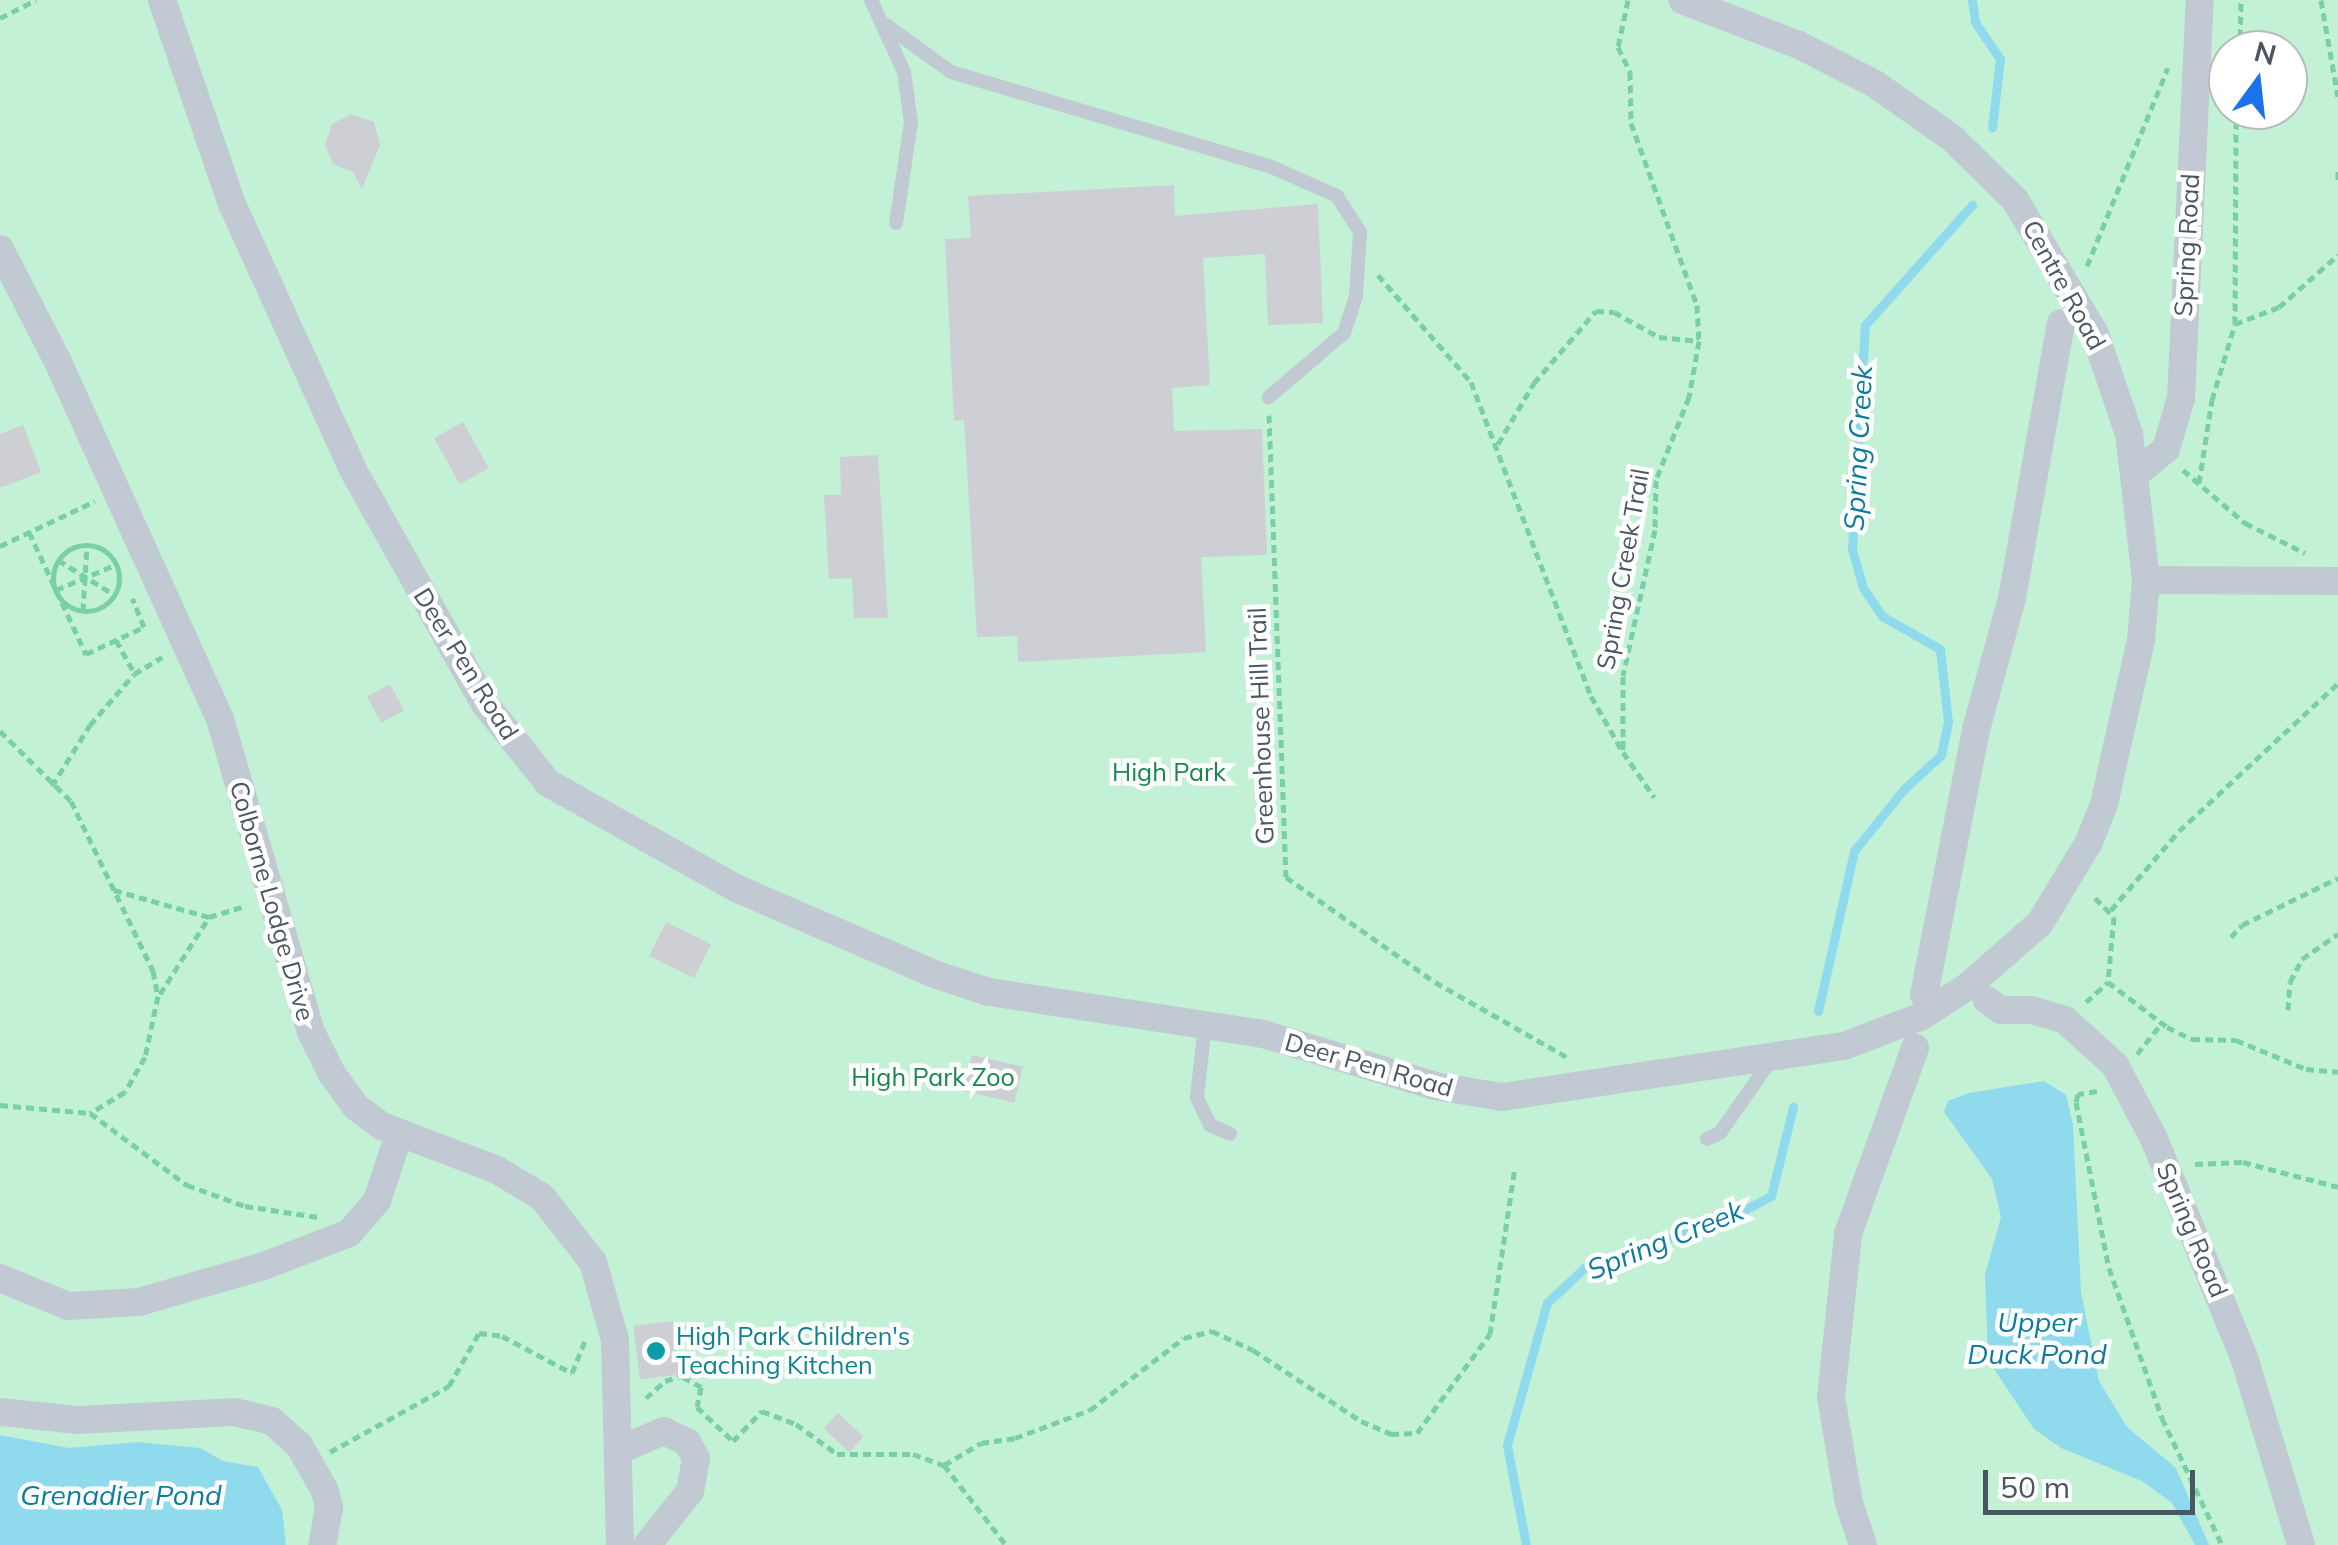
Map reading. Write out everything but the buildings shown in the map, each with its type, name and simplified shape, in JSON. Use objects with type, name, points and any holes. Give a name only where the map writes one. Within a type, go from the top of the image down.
[{"type":"street","name":"Deer Pen Road","points":[[162,0],[232,204],[353,470],[485,704],[548,783],[738,888],[936,975],[990,992],[1263,1034],[1435,1086],[1502,1097],[1771,1060],[1897,1028],[1977,994]]},
{"type":"street","name":"Centre Road","points":[[1682,0],[1852,71],[1914,109],[1986,169],[2047,246],[2095,334],[2136,474],[2146,580]]},
{"type":"street","name":"Spring Road","points":[[2136,474],[2166,449],[2181,398],[2200,0]]},
{"type":"street","name":"Colborne Lodge Drive","points":[[0,249],[58,362],[220,719],[310,1032],[354,1106],[399,1134],[497,1170],[542,1197],[571,1226],[602,1282],[616,1340],[620,1545]]},
{"type":"street","points":[[1924,995],[1977,726],[2012,598],[2061,323]]},
{"type":"street","points":[[1977,994],[2040,923],[2089,842],[2115,762],[2141,640],[2146,580],[2338,581]]},
{"type":"street","name":"Spring Road","points":[[1977,994],[2001,1010],[2031,1010],[2065,1020],[2093,1038],[2124,1086],[2167,1169],[2244,1356],[2301,1545]]},
{"type":"street","points":[[1863,1545],[1830,1398],[1848,1234],[1915,1048]]},
{"type":"street","points":[[0,1278],[68,1306],[138,1302],[349,1233],[377,1201],[399,1134]]},
{"type":"street","points":[[0,1412],[78,1420],[234,1412],[272,1421],[312,1465],[328,1507],[322,1545]]},
{"type":"street","points":[[619,1450],[664,1432],[687,1442],[696,1458],[690,1490],[647,1545]]},
{"type":"lane","points":[[871,0],[886,25],[904,72],[911,122],[896,223]]},
{"type":"lane","points":[[886,25],[951,72],[1269,166],[1337,196],[1360,232],[1344,333],[1269,397]]},
{"type":"lane","points":[[1205,1025],[1197,1098],[1210,1125],[1230,1134]]},
{"type":"lane","points":[[1707,1140],[1720,1133],[1771,1060]]},
{"type":"path","points":[[0,18],[36,0]]},
{"type":"path","name":"Spring Creek Trail","points":[[1622,752],[1623,676],[1655,530],[1656,480],[1690,397],[1700,341],[1696,304],[1631,124],[1630,72],[1618,47],[1628,0]]},
{"type":"path","points":[[2241,30],[2242,0]]},
{"type":"path","points":[[2321,0],[2338,96]]},
{"type":"path","points":[[2087,266],[2169,66]]},
{"type":"path","points":[[2198,483],[2212,400],[2235,324],[2236,130]]},
{"type":"path","points":[[2338,172],[2338,180]]},
{"type":"path","points":[[2235,324],[2279,307],[2338,256]]},
{"type":"path","points":[[1358,257],[1471,382],[1591,696],[1622,752],[1654,798]]},
{"type":"path","points":[[1498,445],[1524,397],[1596,311],[1614,312],[1659,337],[1700,341]]},
{"type":"path","name":"Greenhouse Hill Trail","points":[[1269,397],[1286,877],[1435,982],[1585,1069]]},
{"type":"path","points":[[2181,468],[2245,523],[2308,554]]},
{"type":"path","points":[[0,546],[106,495]]},
{"type":"path","points":[[92,503],[98,518]]},
{"type":"path","points":[[29,532],[86,654],[144,628],[104,534]]},
{"type":"path","points":[[58,560],[88,544]]},
{"type":"path","points":[[83,611],[88,544]]},
{"type":"path","points":[[88,544],[116,564]]},
{"type":"path","points":[[56,590],[58,560]]},
{"type":"path","points":[[58,560],[114,595]]},
{"type":"path","points":[[56,590],[116,564]]},
{"type":"path","points":[[114,595],[116,564]]},
{"type":"path","points":[[56,590],[83,611]]},
{"type":"path","points":[[83,611],[114,595]]},
{"type":"path","points":[[116,640],[134,674]]},
{"type":"path","points":[[52,786],[90,725],[134,674],[170,653]]},
{"type":"path","points":[[2338,684],[2179,832],[2110,911],[2108,982],[2167,1027],[2192,1039],[2236,1040],[2306,1069],[2338,1072]]},
{"type":"path","points":[[0,731],[71,801],[114,890],[158,996]]},
{"type":"path","points":[[2232,937],[2242,925],[2338,878]]},
{"type":"path","points":[[114,890],[209,917],[255,904]]},
{"type":"path","points":[[2095,898],[2110,911]]},
{"type":"path","points":[[90,1113],[125,1092],[145,1057],[158,996],[209,917]]},
{"type":"path","points":[[2288,1010],[2290,982],[2302,959],[2338,934]]},
{"type":"path","points":[[2124,1086],[2078,1094],[2090,1185],[2110,1268],[2162,1418],[2222,1545]]},
{"type":"path","points":[[0,1105],[90,1113],[187,1186],[245,1206],[297,1210],[349,1233]]},
{"type":"path","points":[[2167,1169],[2243,1162],[2338,1187]]},
{"type":"path","points":[[944,1464],[981,1443],[1015,1438],[1090,1410],[1184,1338],[1212,1331],[1253,1350],[1360,1422],[1391,1434],[1417,1433],[1490,1334],[1515,1167]]},
{"type":"path","points":[[683,1377],[678,1328],[688,1325]]},
{"type":"path","points":[[312,1465],[448,1386],[479,1333],[502,1336],[572,1372],[588,1334],[596,1334]]},
{"type":"path","points":[[683,1377],[701,1387],[697,1407],[733,1441],[762,1411],[796,1424],[836,1454],[914,1454],[944,1464],[1006,1545]]},
{"type":"path","points":[[650,1408],[644,1395],[683,1377]]},
{"type":"green space","name":"High Park","points":[[0,0],[2338,0],[2338,1545],[0,1545]]},
{"type":"water","name":"Upper Duck Pond","points":[[2044,1081],[2066,1095],[2073,1125],[2081,1292],[2099,1381],[2127,1427],[2176,1468],[2209,1545],[2195,1545],[2172,1503],[2142,1481],[2061,1448],[2034,1429],[1988,1360],[1985,1275],[2001,1217],[1992,1179],[1944,1112],[1948,1101],[1969,1093]]},
{"type":"water","name":"Grenadier Pond","points":[[0,1435],[69,1448],[137,1442],[200,1448],[223,1461],[258,1467],[282,1510],[286,1545],[0,1545]]},
{"type":"waterway","name":"Spring Creek","points":[[1972,0],[1975,22],[2000,59],[1992,128]]},
{"type":"waterway","name":"Spring Creek","points":[[1818,1011],[1854,851],[1904,789],[1941,755],[1948,722],[1940,649],[1882,616],[1863,588],[1852,549],[1865,325],[1972,205]]},
{"type":"waterway","name":"Spring Creek","points":[[1526,1545],[1507,1445],[1547,1303],[1584,1268],[1731,1217],[1771,1196],[1793,1107]]},
{"type":"place","name":"High Park Children's Teaching Kitchen","points":[[656,1351]]},
{"type":"park label","name":"High Park Zoo","points":[[933,1077]]}]
